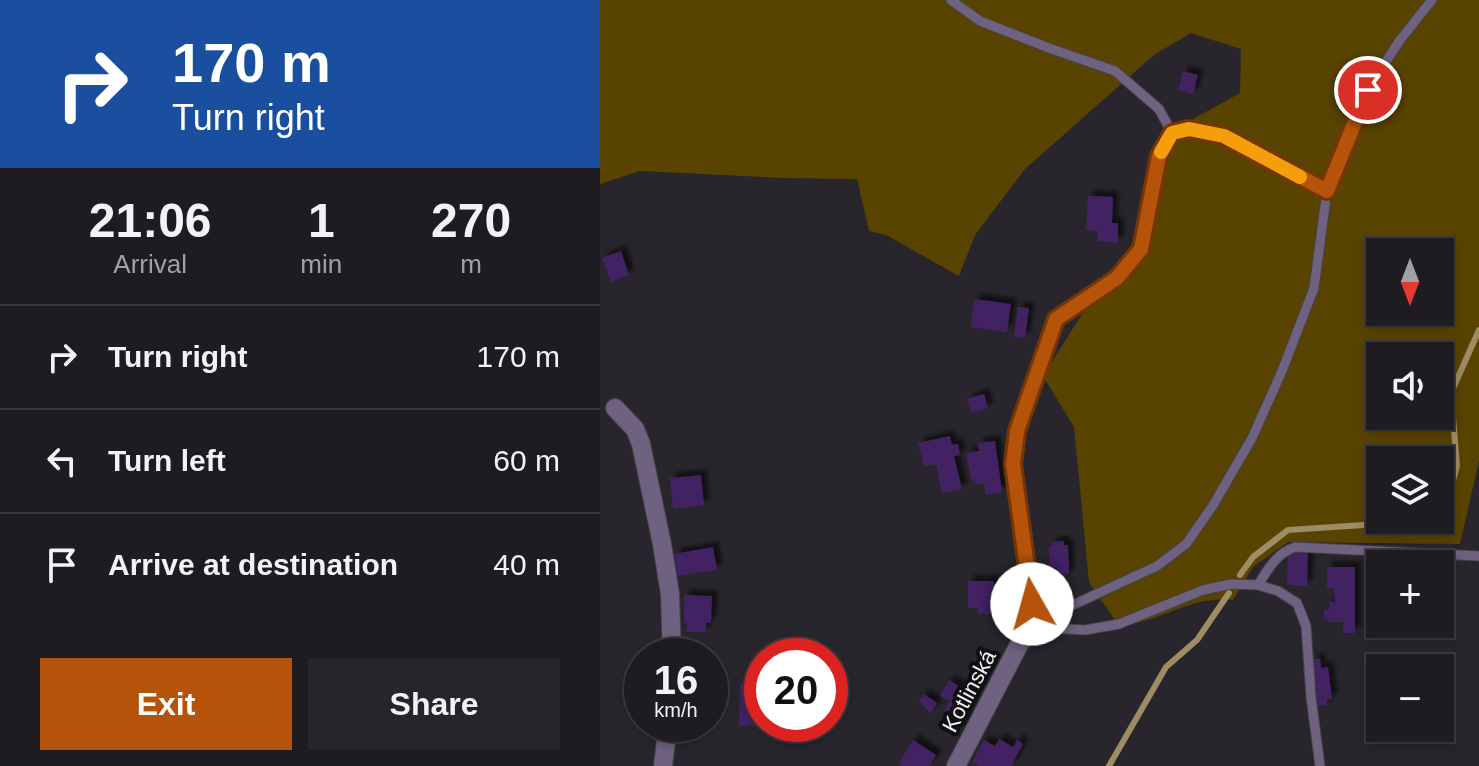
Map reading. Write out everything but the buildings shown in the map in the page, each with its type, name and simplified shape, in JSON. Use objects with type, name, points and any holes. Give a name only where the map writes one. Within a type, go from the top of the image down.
[{"type":"street","points":[[615,408],[635,429],[641,444],[670,594],[671,638]]},
{"type":"street","name":"Kotlinská","points":[[956,766],[1029,630]]},
{"type":"street","points":[[663,766],[666,742]]},
{"type":"lane","points":[[951,0],[980,21],[1115,71],[1159,109],[1172,133]]},
{"type":"lane","points":[[1029,630],[1157,566],[1186,544],[1212,507],[1252,438],[1314,288],[1327,191],[1370,86],[1400,40],[1432,0]]},
{"type":"lane","points":[[1029,630],[1013,464],[1017,431],[1056,319],[1117,278],[1141,249],[1159,156],[1172,133],[1189,129],[1224,136],[1327,191]]},
{"type":"lane","points":[[1258,585],[1274,561],[1285,550],[1295,547],[1479,556]]},
{"type":"lane","points":[[1029,630],[1085,630],[1119,624],[1203,590],[1231,584],[1258,585],[1278,591],[1297,603],[1306,626],[1320,766]]},
{"type":"shaded area","points":[[600,0],[1479,0],[1479,461],[1460,544],[1288,542],[1253,567],[1233,600],[1201,602],[1119,626],[1089,582],[1074,427],[1043,376],[1082,314],[1141,258],[1163,157],[1193,119],[1240,93],[1241,49],[1191,33],[1154,55],[1025,169],[975,235],[959,276],[886,235],[869,231],[857,179],[640,171],[600,184]]},
{"type":"waterway","points":[[1454,477],[1457,466],[1451,393],[1479,330]]},
{"type":"waterway","points":[[1240,575],[1253,557],[1288,530],[1366,525]]},
{"type":"waterway","points":[[1109,766],[1166,667],[1197,640],[1229,593]]},
{"type":"slow traffic","points":[[1161,152],[1172,133],[1189,129],[1224,136],[1300,177]]},
{"type":"route","points":[[1032,604],[1013,464],[1017,431],[1056,319],[1117,278],[1141,249],[1159,156],[1172,133],[1189,129],[1224,136],[1327,191],[1368,90]]}]
